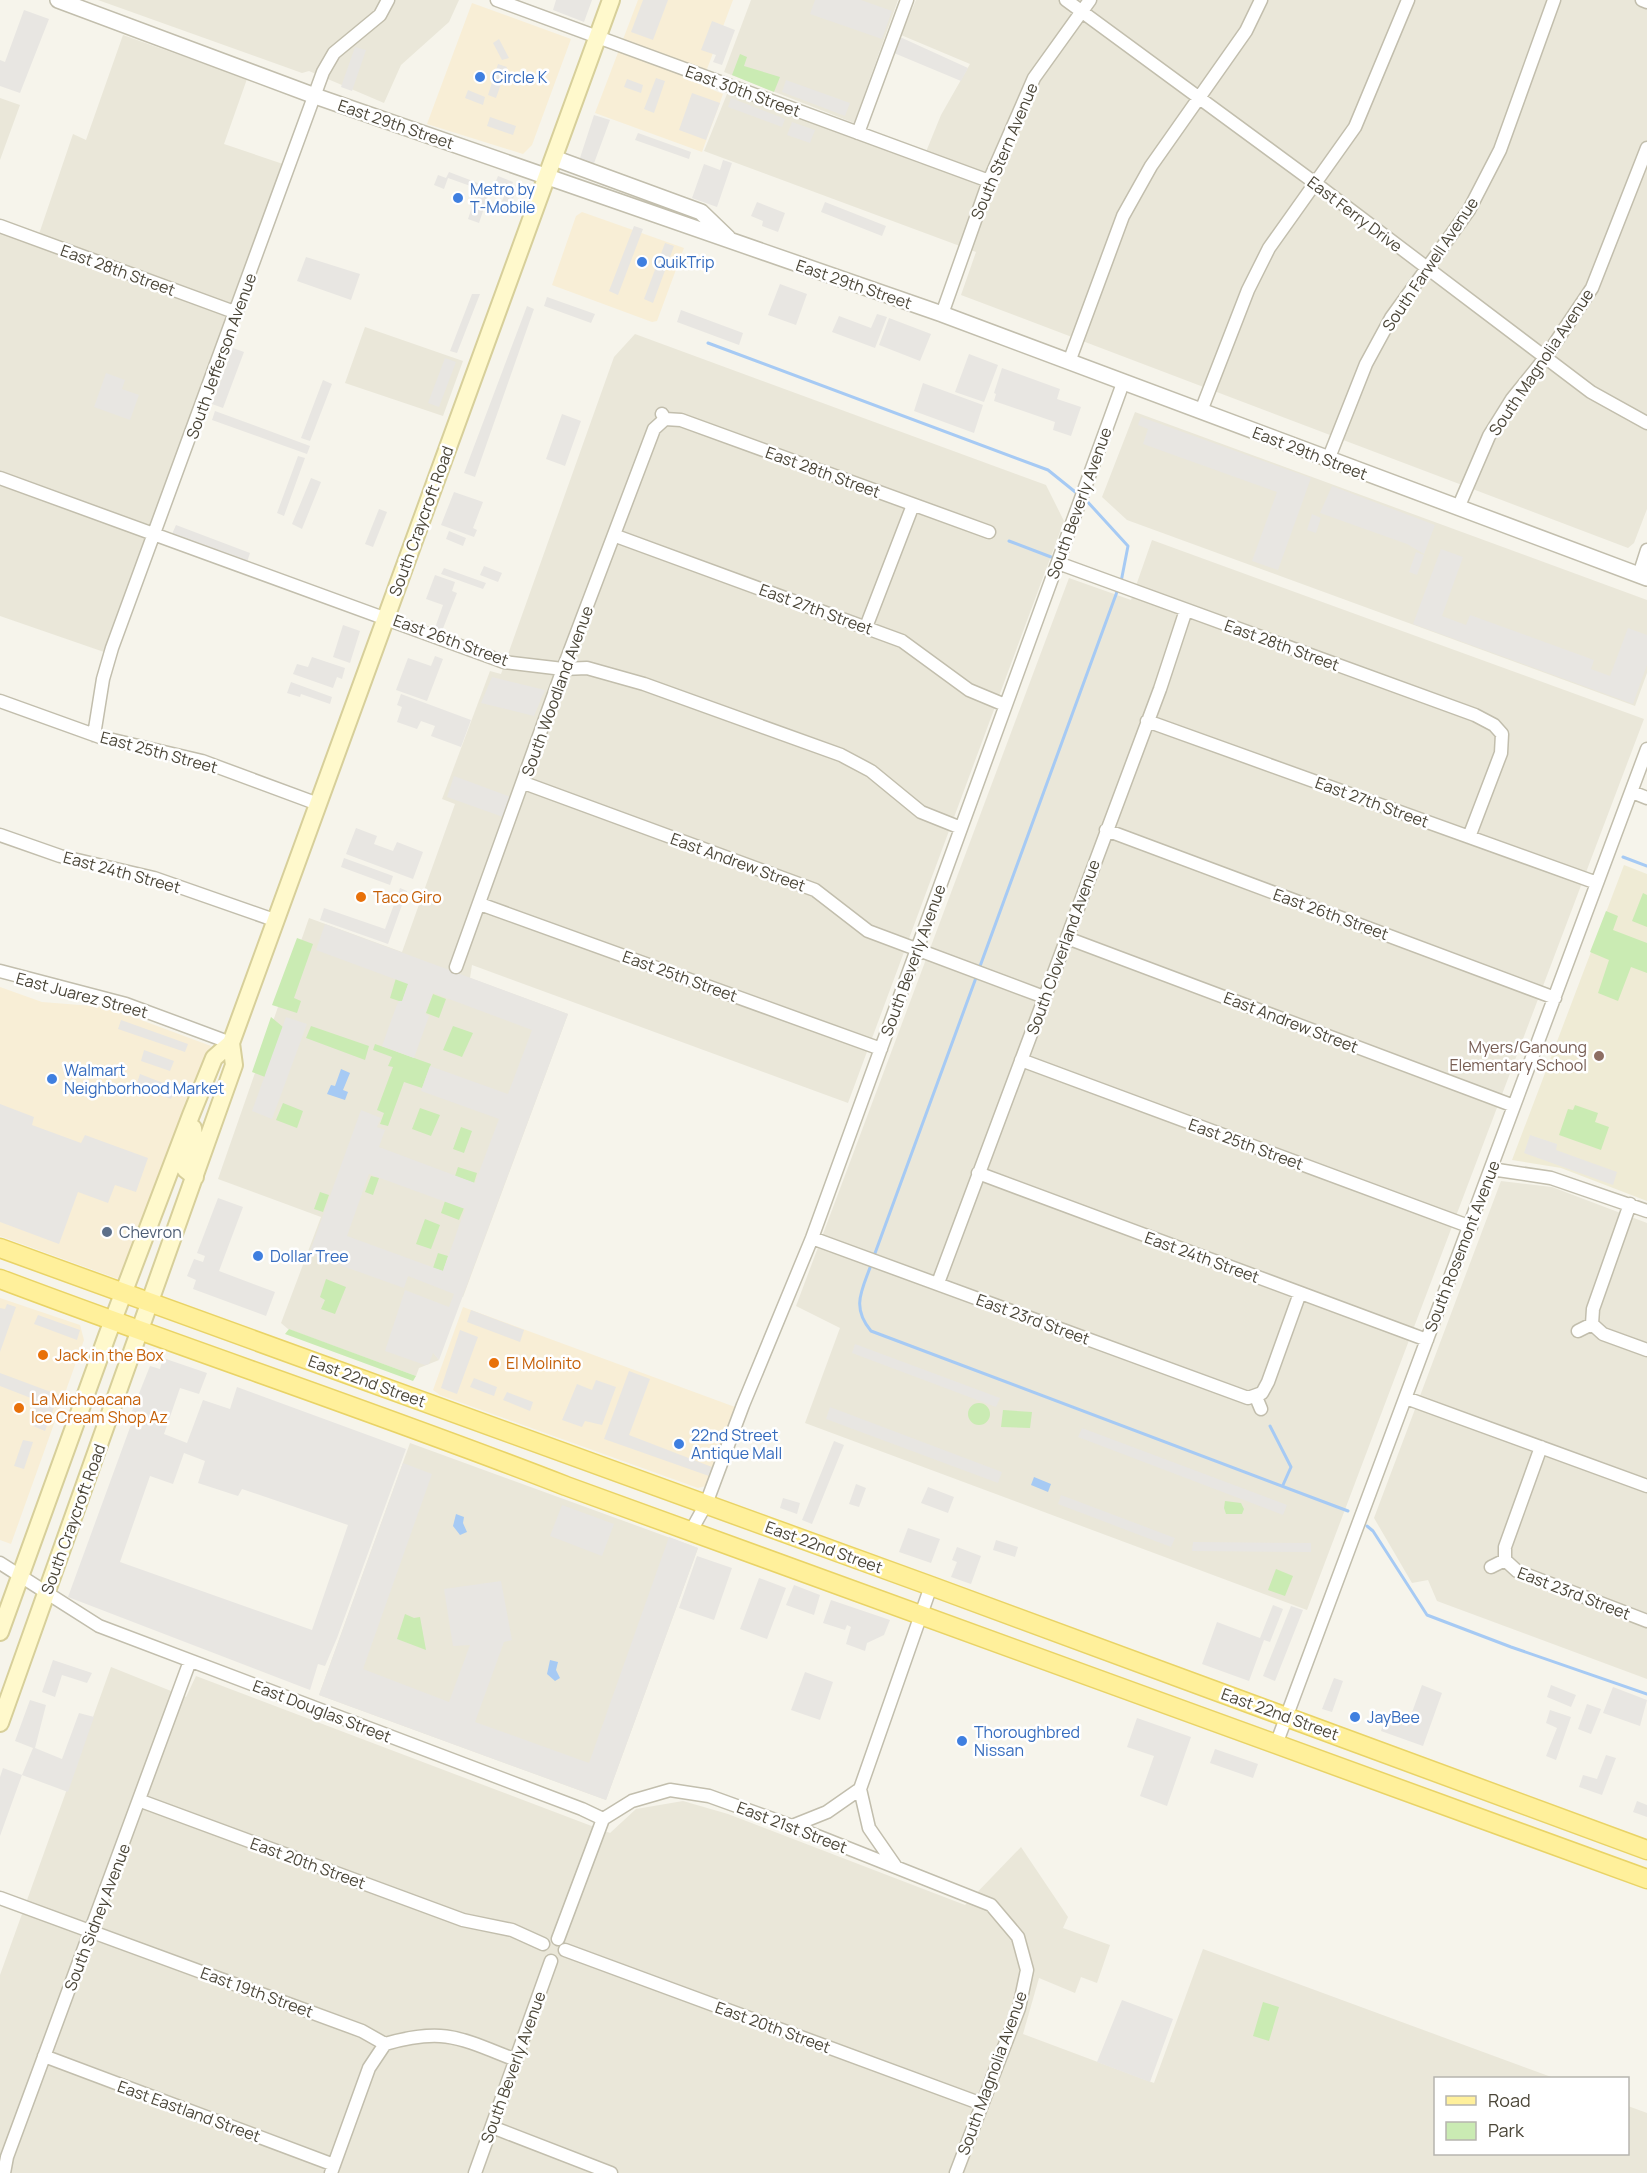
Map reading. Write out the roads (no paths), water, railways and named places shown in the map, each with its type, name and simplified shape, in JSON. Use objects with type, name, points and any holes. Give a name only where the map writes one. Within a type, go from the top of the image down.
[{"type":"main road","name":"South Craycroft Road","points":[[0,1632],[19,1574],[123,1291],[191,1115],[214,1058],[231,1043],[277,921],[611,0]]},
{"type":"main road","name":"South Craycroft Road","points":[[0,1723],[152,1301],[234,1065],[231,1043]]},
{"type":"main road","points":[[191,1115],[194,1137],[185,1169],[195,1177]]},
{"type":"main road","name":"East 22nd Street","points":[[0,1248],[152,1301],[1647,1850]]},
{"type":"main road","name":"East 22nd Street","points":[[0,1279],[140,1331],[416,1427],[691,1531],[1277,1742],[1647,1879]]},
{"type":"main road","points":[[1584,1856],[1594,1830]]},
{"type":"street","name":"East 29th Street","points":[[58,0],[315,96],[942,314],[1643,576]]},
{"type":"street","name":"South Jefferson Avenue","points":[[94,735],[103,679],[112,648],[315,96],[334,53],[380,15],[388,0]]},
{"type":"street","name":"East 30th Street","points":[[497,0],[989,181]]},
{"type":"street","points":[[858,133],[907,0]]},
{"type":"street","name":"East Ferry Drive","points":[[1066,0],[1315,183],[1591,392],[1647,423]]},
{"type":"street","name":"South Stern Avenue","points":[[942,314],[989,181],[1034,78],[1090,0]]},
{"type":"street","points":[[1069,362],[1123,216],[1151,166],[1245,31],[1261,0]]},
{"type":"street","points":[[1201,411],[1248,290],[1269,248],[1355,127],[1408,0]]},
{"type":"street","name":"South Farwell Avenue","points":[[1328,460],[1366,364],[1391,318],[1428,270],[1469,210],[1500,150],[1554,0]]},
{"type":"street","points":[[1642,0],[1647,2]]},
{"type":"street","name":"South Magnolia Avenue","points":[[1458,508],[1489,436],[1512,399],[1545,358],[1592,288],[1647,148]]},
{"type":"street","points":[[554,158],[701,212],[730,240]]},
{"type":"street","name":"East 28th Street","points":[[0,226],[237,313]]},
{"type":"street","name":"South Beverly Avenue","points":[[691,1531],[706,1504],[743,1405],[812,1238],[1123,383]]},
{"type":"street","name":"East 28th Street","points":[[663,416],[681,420],[988,532]]},
{"type":"street","name":"South Woodland Avenue","points":[[456,967],[524,783],[563,669],[616,536],[654,429],[663,416]]},
{"type":"street","name":"East 26th Street","points":[[0,478],[155,532],[504,662],[563,669],[587,668],[644,684],[841,755],[871,771],[921,812],[961,828]]},
{"type":"street","points":[[866,627],[913,506]]},
{"type":"street","name":"East 27th Street","points":[[616,536],[902,641],[969,690],[1005,705]]},
{"type":"street","points":[[1643,576],[1647,550]]},
{"type":"street","name":"East 28th Street","points":[[1058,563],[1475,716],[1507,731],[1469,837]]},
{"type":"street","name":"South Cloverland Avenue","points":[[938,1283],[1147,722],[1186,610]]},
{"type":"street","name":"East 25th Street","points":[[0,701],[94,735],[202,761],[318,804]]},
{"type":"street","name":"East 27th Street","points":[[1147,722],[1596,883]]},
{"type":"street","name":"South Rosemont Avenue","points":[[1277,1742],[1471,1227],[1647,749]]},
{"type":"street","name":"East Andrew Street","points":[[524,783],[815,890],[868,931],[1044,997]]},
{"type":"street","points":[[1632,792],[1647,798]]},
{"type":"street","name":"East 26th Street","points":[[1106,830],[1555,998]]},
{"type":"street","name":"East 24th Street","points":[[0,835],[60,856],[154,878],[277,921]]},
{"type":"street","name":"East 25th Street","points":[[480,904],[881,1049]]},
{"type":"street","name":"East Andrew Street","points":[[1067,938],[1514,1106]]},
{"type":"street","name":"East Juarez Street","points":[[0,971],[126,1004],[231,1043]]},
{"type":"street","name":"East 25th Street","points":[[1021,1060],[1471,1227]]},
{"type":"street","points":[[1491,1169],[1551,1178],[1647,1211]]},
{"type":"street","name":"East 24th Street","points":[[978,1173],[1427,1340]]},
{"type":"street","points":[[1592,1324],[1593,1309],[1630,1204]]},
{"type":"street","name":"East 23rd Street","points":[[812,1238],[1257,1401],[1268,1382],[1300,1293]]},
{"type":"street","points":[[1578,1331],[1592,1324]]},
{"type":"street","points":[[1592,1324],[1603,1334],[1647,1350]]},
{"type":"street","points":[[1406,1398],[1647,1486]]},
{"type":"street","points":[[1491,1567],[1505,1560],[1505,1547],[1542,1447]]},
{"type":"street","name":"East 23rd Street","points":[[1505,1560],[1517,1571],[1647,1621]]},
{"type":"street","name":"East Douglas Street","points":[[0,1563],[99,1626],[603,1819]]},
{"type":"street","points":[[792,1826],[827,1812],[860,1789],[931,1586]]},
{"type":"street","name":"South Sidney Avenue","points":[[4,2173],[44,2056],[141,1800],[190,1661]]},
{"type":"street","name":"East 21st Street","points":[[860,1789],[869,1828],[897,1868]]},
{"type":"street","name":"East 21st Street","points":[[603,1819],[632,1801],[670,1790],[709,1796],[897,1868]]},
{"type":"street","name":"East 20th Street","points":[[141,1800],[463,1920],[512,1930],[543,1944]]},
{"type":"street","points":[[562,1945],[549,1938],[543,1944],[543,1954],[551,1960],[559,1959],[603,1819]]},
{"type":"street","name":"South Magnolia Avenue","points":[[897,1868],[991,1905],[1018,1937],[1027,1970],[1018,2008],[956,2173]]},
{"type":"street","name":"East 19th Street","points":[[0,1898],[362,2031],[385,2044]]},
{"type":"street","name":"East 20th Street","points":[[562,1945],[982,2104]]},
{"type":"street","name":"South Beverly Avenue","points":[[476,2173],[551,1960]]},
{"type":"street","points":[[333,2169],[369,2068],[385,2044],[417,2035],[455,2036],[516,2060]]},
{"type":"street","name":"East Eastland Street","points":[[44,2056],[333,2169]]},
{"type":"street","points":[[492,2127],[611,2173]]},
{"type":"water","points":[[341,1069],[350,1073],[343,1090],[348,1092],[345,1100],[327,1094],[331,1085],[335,1086]]},
{"type":"water","points":[[1034,1477],[1051,1484],[1048,1492],[1031,1485]]},
{"type":"water","points":[[456,1514],[464,1517],[463,1523],[467,1532],[460,1535],[453,1526]]},
{"type":"water","points":[[550,1660],[558,1662],[556,1670],[560,1678],[555,1681],[547,1674]]},
{"type":"waterway","points":[[708,343],[1048,470],[1079,495]]},
{"type":"waterway","points":[[1085,499],[1128,546],[1121,582]]},
{"type":"waterway","points":[[1009,541],[1051,557]]},
{"type":"waterway","points":[[979,969],[1118,589]]},
{"type":"waterway","points":[[1623,857],[1647,866]]},
{"type":"waterway","points":[[874,1256],[977,975]]},
{"type":"waterway","points":[[872,1262],[860,1297],[861,1313],[871,1331],[1348,1511]]},
{"type":"waterway","points":[[1270,1426],[1291,1467],[1283,1485]]},
{"type":"waterway","points":[[1367,1526],[1373,1531],[1427,1615],[1647,1694]]},
{"type":"place","name":"Circle K","points":[[480,77]]},
{"type":"place","name":"Metro by T-Mobile","points":[[458,198]]},
{"type":"place","name":"QuikTrip","points":[[642,262]]},
{"type":"place","name":"Taco Giro","points":[[361,897]]},
{"type":"place","name":"Myers/Ganoung Elementary School","points":[[1599,1056]]},
{"type":"place","name":"Walmart Neighborhood Market","points":[[52,1079]]},
{"type":"place","name":"Chevron","points":[[107,1232]]},
{"type":"place","name":"Dollar Tree","points":[[258,1256]]},
{"type":"place","name":"Jack in the Box","points":[[43,1355]]},
{"type":"place","name":"El Molinito","points":[[494,1363]]},
{"type":"place","name":"La Michoacana Ice Cream Shop Az","points":[[19,1408]]},
{"type":"place","name":"22nd Street Antique Mall","points":[[679,1444]]},
{"type":"place","name":"JayBee","points":[[1355,1717]]},
{"type":"place","name":"Thoroughbred Nissan","points":[[962,1741]]}]
